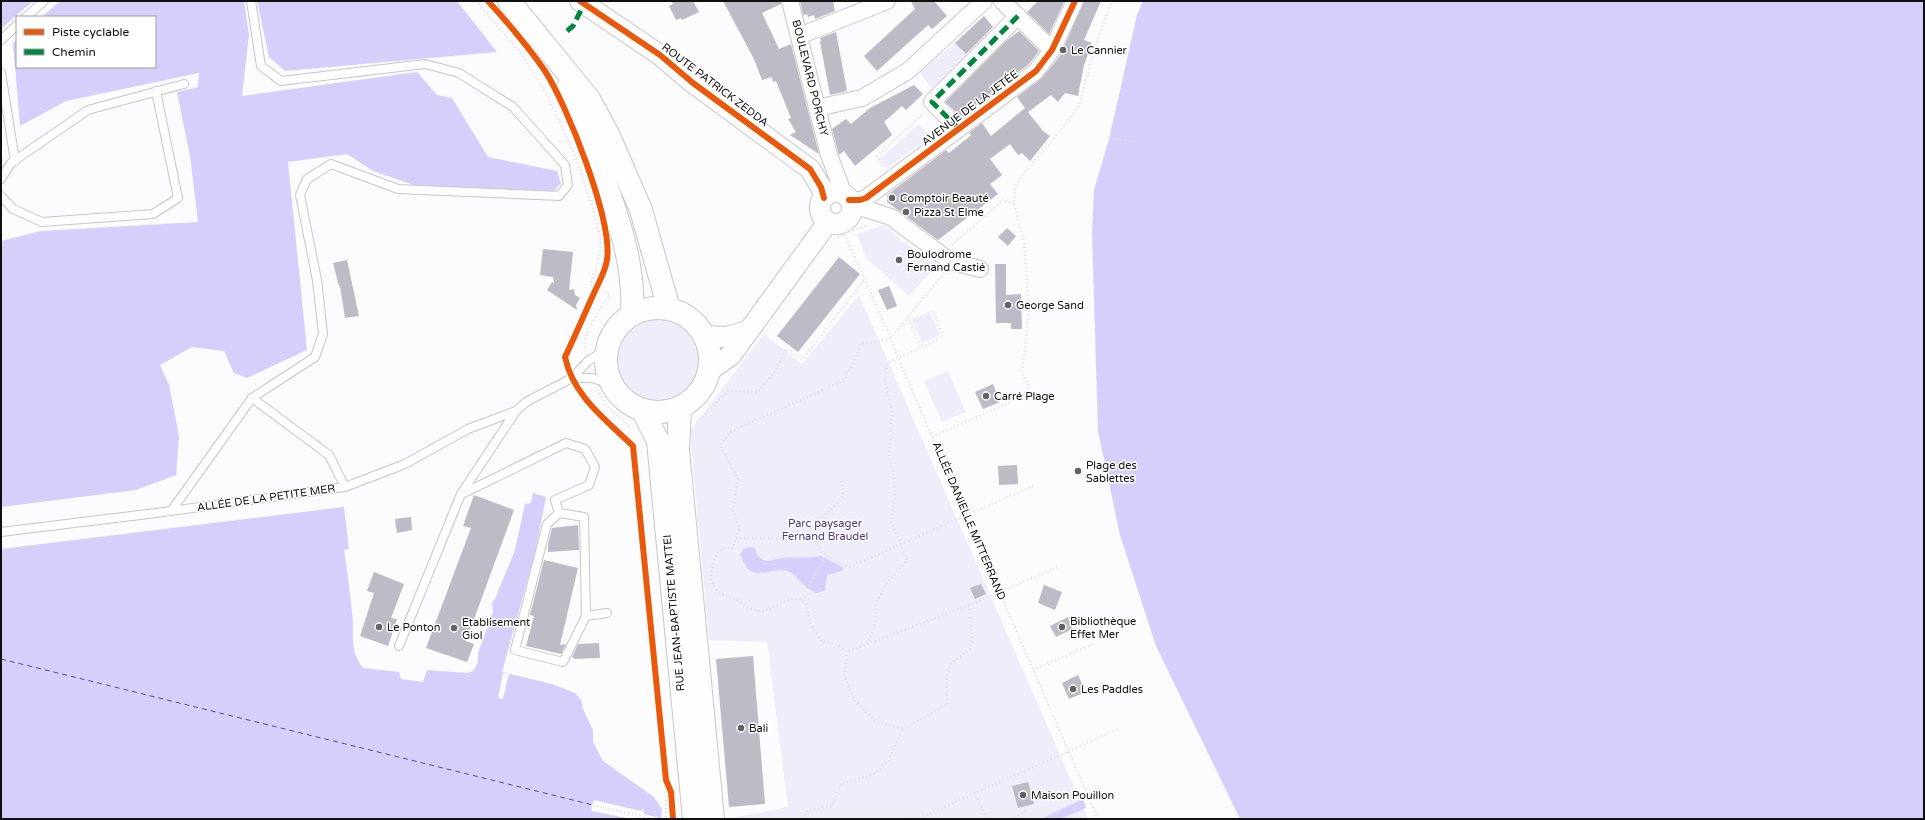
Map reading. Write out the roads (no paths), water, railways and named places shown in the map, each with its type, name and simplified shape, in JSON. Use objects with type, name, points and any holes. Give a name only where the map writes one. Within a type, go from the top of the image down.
[{"type":"main road","points":[[509,1],[589,99],[620,159],[641,210],[669,309]]},
{"type":"main road","points":[[552,53],[592,144],[622,232],[634,292],[632,314]]},
{"type":"main road","points":[[650,308],[669,309],[683,314],[695,324],[704,336],[710,353],[709,372],[704,386],[694,399],[680,408],[662,412],[642,410],[624,400],[602,381],[606,350],[615,330],[632,314],[650,308]]},
{"type":"main road","name":"RUE JEAN-BAPTISTE MATTEI","points":[[680,408],[678,450],[690,561],[713,819]]},
{"type":"main road","name":"RUE JEAN-BAPTISTE MATTEI","points":[[642,410],[658,441],[694,819]]},
{"type":"street","name":"ROUTE PATRICK ZEDDA","points":[[580,1],[660,55],[693,83],[810,169],[817,179],[840,199]]},
{"type":"street","name":"BOULEVARD PORCHY","points":[[790,1],[829,155],[840,184],[840,199]]},
{"type":"street","points":[[799,36],[888,1]]},
{"type":"street","points":[[817,108],[862,98],[908,71],[984,1]]},
{"type":"street","points":[[1002,1],[1052,50]]},
{"type":"street","name":"AVENUE DE LA JETÉE","points":[[840,199],[860,200],[866,198],[1036,71],[1052,50],[1075,1]]},
{"type":"street","points":[[959,129],[930,106],[1018,16]]},
{"type":"street","points":[[817,179],[829,155]]},
{"type":"street","points":[[840,199],[850,215],[844,222],[834,223],[822,215],[820,211],[840,199]]},
{"type":"street","points":[[840,199],[891,216],[950,261],[980,269]]},
{"type":"street","points":[[709,372],[731,355],[748,331],[834,223]]},
{"type":"street","points":[[704,336],[726,337],[748,331]]},
{"type":"lane","points":[[27,16],[44,1]]},
{"type":"lane","points":[[172,510],[252,398],[315,357],[323,334],[317,280],[300,195],[307,179],[331,164],[398,189],[558,196],[568,185],[565,165],[513,107],[459,73],[425,64],[281,81],[261,66],[251,1]]},
{"type":"lane","points":[[1,40],[16,26]]},
{"type":"lane","points":[[1,72],[15,161]]},
{"type":"lane","points":[[1,179],[11,163],[88,110],[184,84]]},
{"type":"lane","points":[[1,196],[13,209],[42,222],[153,214],[178,198],[156,91]]},
{"type":"lane","points":[[572,378],[588,361],[606,350]]},
{"type":"lane","points":[[572,378],[602,381]]},
{"type":"lane","name":"ALLÉE DE LA PETITE MER","points":[[399,646],[461,494],[516,411],[526,402],[572,378]]},
{"type":"lane","points":[[252,398],[329,454],[345,487]]},
{"type":"lane","name":"ALLÉE DE LA PETITE MER","points":[[1,532],[345,487],[405,464],[468,429],[516,411]]},
{"type":"lane","points":[[461,494],[566,443],[585,449],[595,466],[589,485],[555,500],[559,513]]},
{"type":"lane","points":[[559,513],[584,517],[586,616],[563,662],[515,650],[547,524],[559,513]]},
{"type":"lane","points":[[586,616],[608,613]]},
{"type":"place","name":"Le Cannier","points":[[1063,50]]},
{"type":"place","name":"Comptoir Beauté","points":[[892,198]]},
{"type":"place","name":"Pizza St Elme","points":[[906,212]]},
{"type":"place","name":"Boulodrome Fernand Castié","points":[[899,260]]},
{"type":"place","name":"George Sand","points":[[1008,305]]},
{"type":"place","name":"Carré Plage","points":[[986,396]]},
{"type":"place","name":"Plage des Sablettes","points":[[1078,471]]},
{"type":"place","name":"Le Ponton","points":[[379,627]]},
{"type":"place","name":"Bibliothèque Effet Mer","points":[[1062,627]]},
{"type":"place","name":"Etablisement Giol","points":[[454,628]]},
{"type":"place","name":"Les Paddles","points":[[1073,689]]},
{"type":"place","name":"Bali","points":[[741,728]]},
{"type":"place","name":"Maison Pouillon","points":[[1023,795]]},
{"type":"park label","name":"Parc paysager Fernand Braudel","points":[[825,529]]}]
